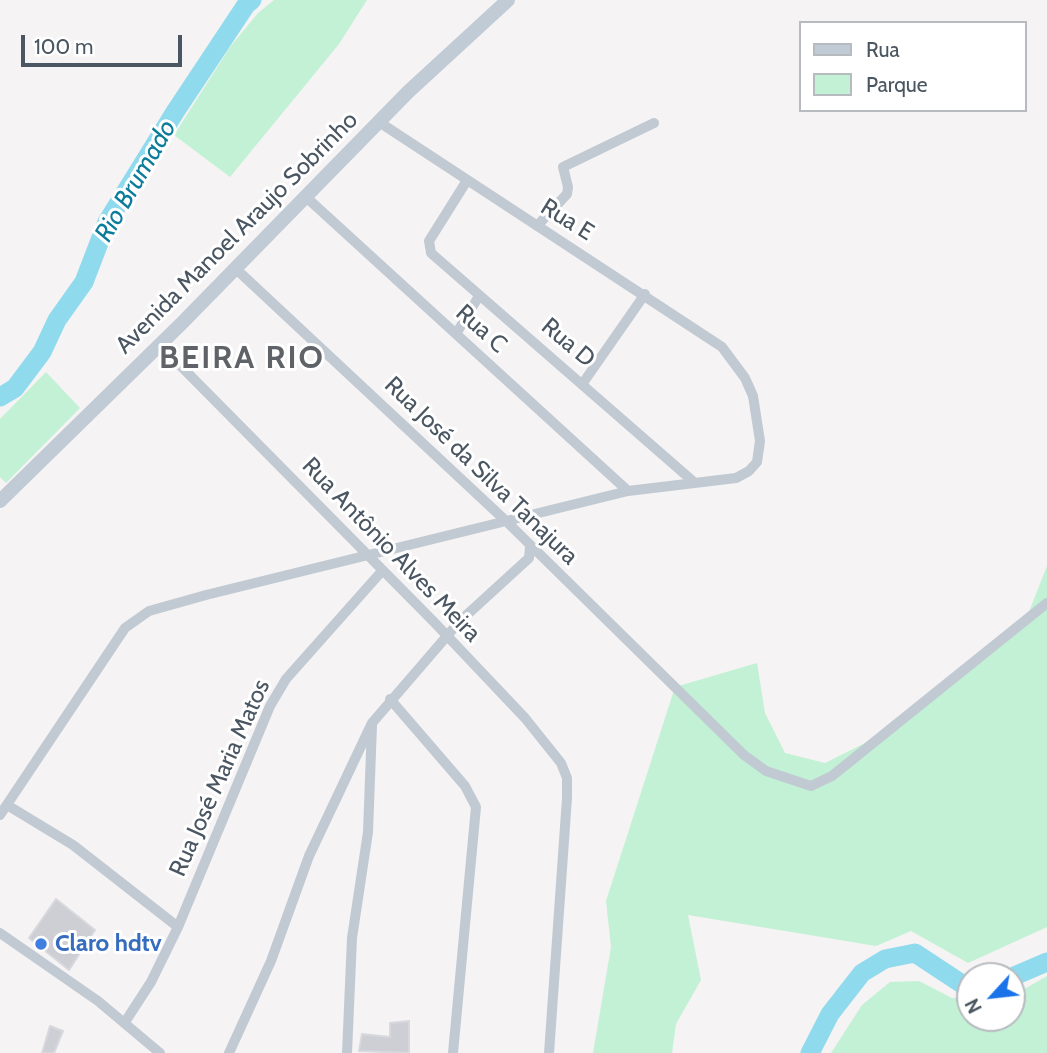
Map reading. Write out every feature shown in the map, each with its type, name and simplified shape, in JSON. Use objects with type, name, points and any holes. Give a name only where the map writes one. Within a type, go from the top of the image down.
[{"type":"street","name":"Avenida Manoel Araujo Sobrinho","points":[[0,501],[160,345],[379,122],[508,0]]},
{"type":"street","name":"Rua E","points":[[379,122],[466,182],[701,330],[731,356],[745,378],[758,414],[757,462],[749,471],[736,478],[695,483]]},
{"type":"street","points":[[537,226],[567,194],[567,181],[562,169],[568,162],[654,123]]},
{"type":"street","name":"Rua D","points":[[466,182],[429,241],[431,253],[695,483]]},
{"type":"street","name":"Rua C","points":[[306,197],[628,491]]},
{"type":"street","name":"Rua José da Silva Tanajura","points":[[235,268],[507,522],[744,755],[766,771],[811,786],[832,776],[1047,603]]},
{"type":"street","points":[[583,383],[645,294]]},
{"type":"street","points":[[456,334],[479,296]]},
{"type":"street","name":"Rua Antônio Alves Meira","points":[[160,345],[446,636],[551,748],[567,778],[567,798],[549,1053]]},
{"type":"street","points":[[0,815],[117,639],[134,619],[174,603],[628,491],[695,483]]},
{"type":"street","points":[[229,1053],[267,973],[309,856],[372,723],[446,636],[530,558],[530,547]]},
{"type":"street","name":"Rua José Maria Matos","points":[[125,1022],[151,982],[178,927],[270,706],[286,679],[382,571]]},
{"type":"street","points":[[390,699],[465,786],[476,807],[453,1053]]},
{"type":"street","points":[[346,1053],[352,938],[368,832],[372,723]]},
{"type":"street","points":[[7,805],[73,845],[178,927]]},
{"type":"street","points":[[0,933],[125,1022],[160,1053]]},
{"type":"green space","points":[[274,0],[367,0],[339,44],[230,177],[174,135],[230,47],[258,13]]},
{"type":"green space","points":[[46,372],[80,408],[6,483],[0,477],[0,419]]},
{"type":"green space","points":[[1047,566],[1047,927],[966,962],[911,931],[876,946],[688,915],[701,980],[676,1024],[672,1053],[593,1053],[611,947],[606,901],[675,687],[757,663],[765,713],[785,753],[825,763],[905,723],[1025,622]]},
{"type":"green space","points":[[1047,976],[1047,1053],[831,1053],[862,1005],[890,982],[919,981],[956,998],[956,1032],[1026,1032],[1026,988]]},
{"type":"building","points":[[56,899],[95,930],[69,970],[29,938]]},
{"type":"building","points":[[409,1021],[409,1053],[359,1051],[362,1034],[390,1037],[390,1023]]},
{"type":"building","points":[[50,1026],[63,1031],[54,1053],[42,1053]]},
{"type":"waterway","name":"Rio Brumado","points":[[0,397],[15,388],[42,352],[57,320],[84,282],[107,222],[175,112],[246,5],[252,0]]},
{"type":"waterway","points":[[810,1053],[830,1014],[862,973],[885,959],[915,953],[956,980]]},
{"type":"waterway","points":[[1026,971],[1047,962]]},
{"type":"place","name":"Claro hdtv","points":[[41,944]]},
{"type":"district","name":"BEIRA RIO","points":[[242,359]]}]
